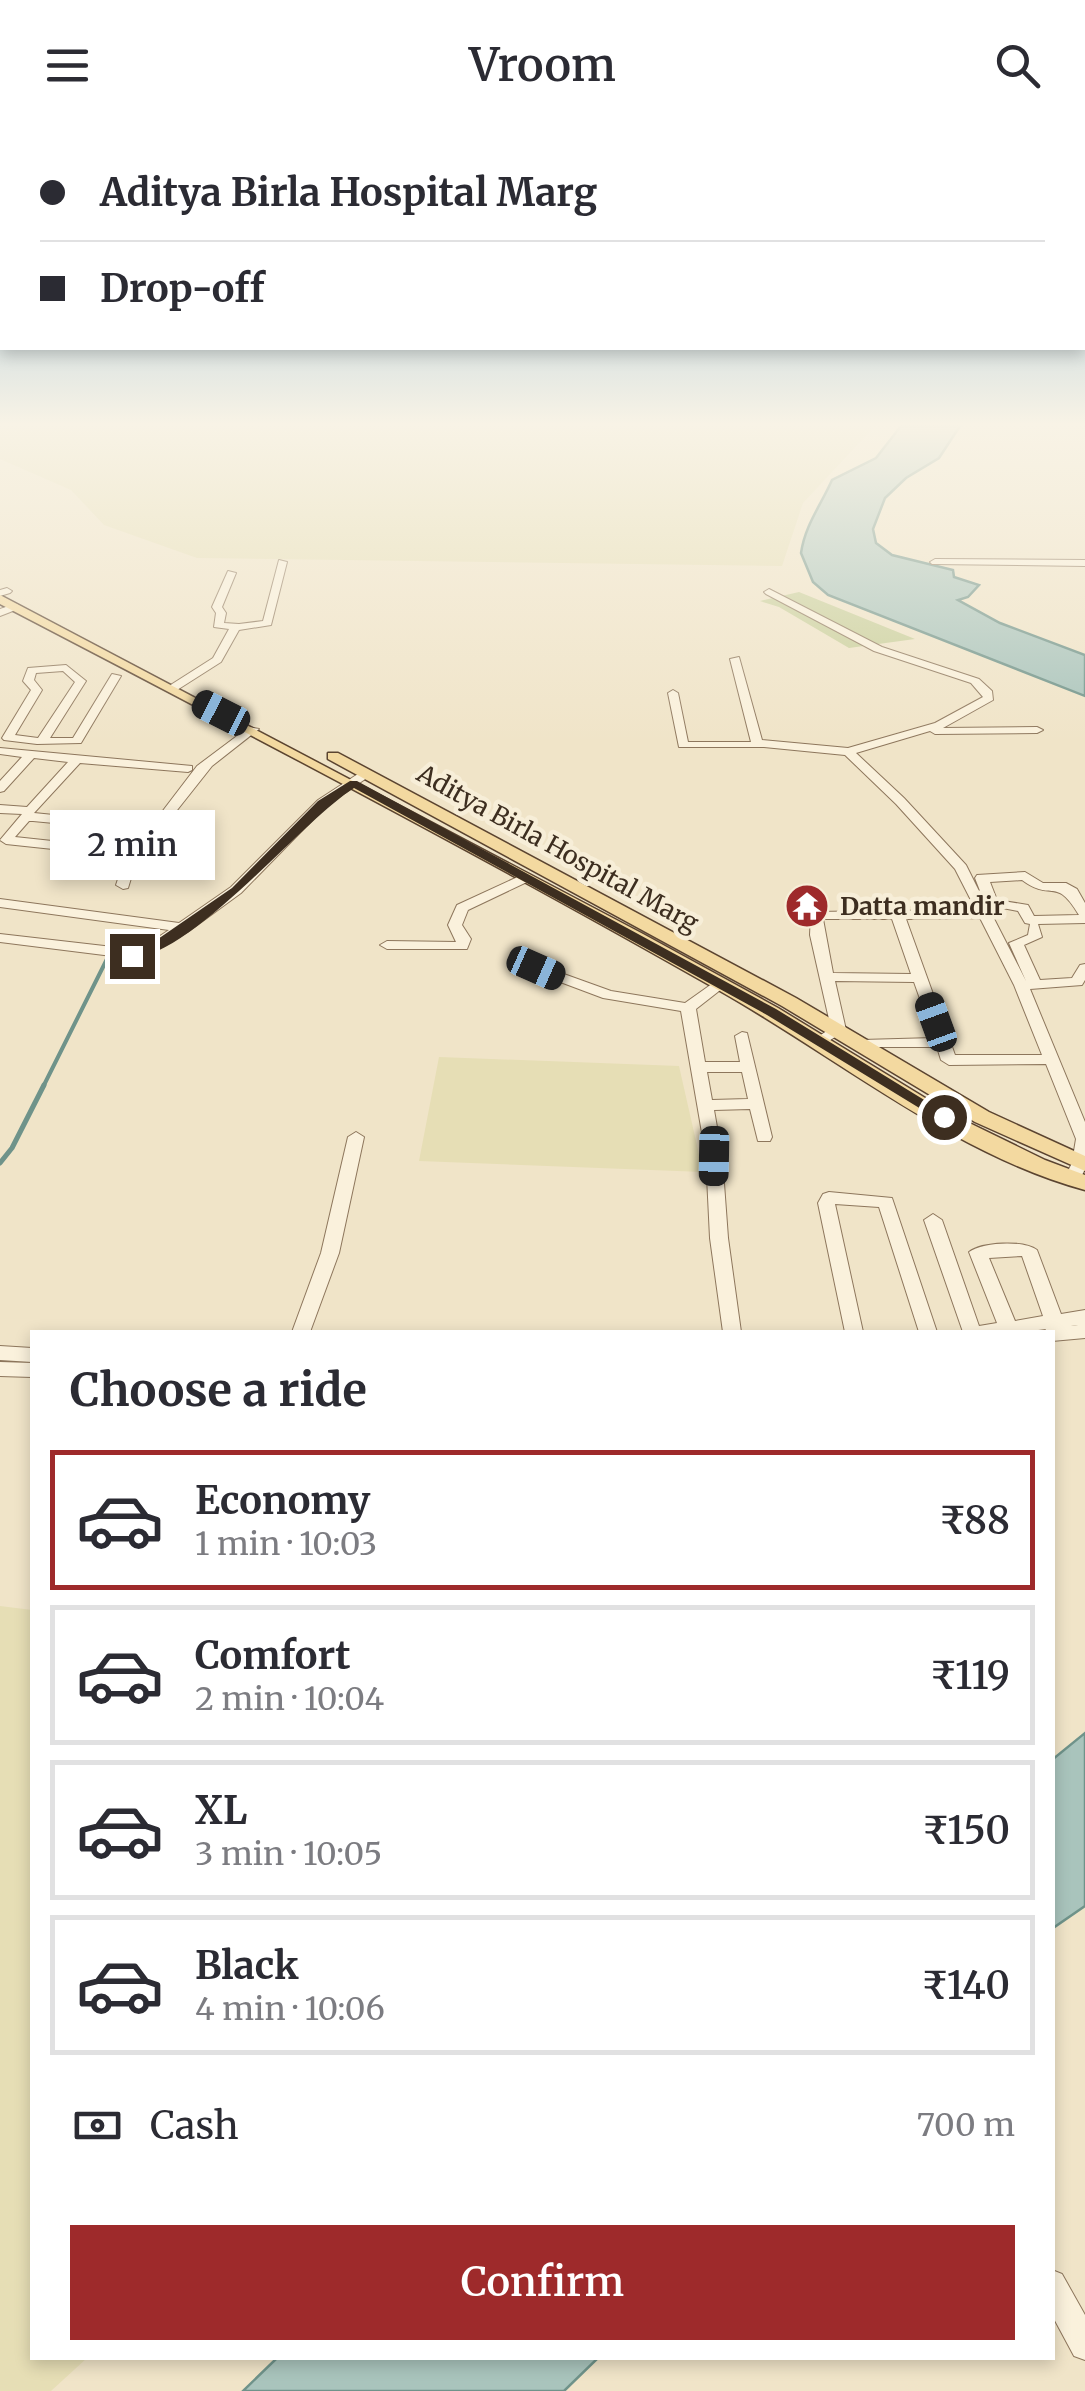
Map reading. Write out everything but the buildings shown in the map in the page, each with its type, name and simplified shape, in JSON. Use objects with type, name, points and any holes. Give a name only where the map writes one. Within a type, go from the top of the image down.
[{"type":"main road","name":"Aditya Birla Hospital Marg","points":[[4,598],[138,670],[179,684],[249,728],[361,778]]},
{"type":"main road","name":"Aditya Birla Hospital Marg","points":[[4,598],[361,778],[556,887],[965,1129],[1080,1172]]},
{"type":"main road","name":"Aditya Birla Hospital Marg","points":[[442,824],[524,878],[556,887],[839,1030],[1080,1172]]},
{"type":"street","points":[[232,573],[216,607],[221,614],[218,625],[267,623],[282,562]]},
{"type":"street","points":[[935,562],[1085,563]]},
{"type":"street","points":[[674,693],[683,744],[848,752],[939,725],[989,698],[975,682],[878,649],[769,592]]},
{"type":"street","points":[[179,684],[217,660],[238,627]]},
{"type":"street","points":[[735,659],[760,745]]},
{"type":"street","points":[[37,741],[8,738],[37,690],[28,681],[32,670],[66,668],[80,681]]},
{"type":"street","points":[[116,676],[77,741],[42,741],[80,681],[138,670]]},
{"type":"street","points":[[123,885],[126,868],[205,759],[249,728]]},
{"type":"street","points":[[920,731],[1037,730]]},
{"type":"street","points":[[0,751],[188,768],[187,772],[200,768],[205,759]]},
{"type":"street","points":[[848,752],[900,801],[961,868],[1028,985]]},
{"type":"street","points":[[0,788],[31,754]]},
{"type":"street","points":[[0,809],[30,811],[77,759]]},
{"type":"street","points":[[120,974],[136,956],[184,928],[236,890],[322,803],[361,778]]},
{"type":"street","points":[[136,826],[119,848],[109,851],[6,840],[26,817],[136,826],[157,828]]},
{"type":"street","points":[[1032,924],[1085,917],[1072,892],[1061,886],[1038,886],[1033,878],[1024,876],[982,878],[992,903],[1017,906],[1032,924],[1035,937],[1016,943],[1050,1059],[1084,1139],[1080,1172]]},
{"type":"street","points":[[387,945],[462,946],[464,939],[455,925],[462,908],[524,878]]},
{"type":"street","points":[[1,905],[184,928]]},
{"type":"street","points":[[897,914],[949,1060],[1050,1059]]},
{"type":"street","points":[[820,1041],[839,1030],[816,915],[986,914]]},
{"type":"street","points":[[1032,924],[1085,927]]},
{"type":"street","points":[[0,938],[136,956]]},
{"type":"street","points":[[536,968],[608,995],[688,1008],[721,984]]},
{"type":"street","points":[[1028,985],[1077,982],[1085,968]]},
{"type":"street","points":[[827,977],[920,978]]},
{"type":"street","points":[[688,1008],[714,1156],[719,1238],[732,1330]]},
{"type":"street","points":[[742,1036],[764,1137]]},
{"type":"street","points":[[862,1044],[942,1042]]},
{"type":"street","points":[[699,1067],[749,1066]]},
{"type":"street","points":[[704,1105],[757,1104]]},
{"type":"street","points":[[302,1330],[330,1253],[356,1137]]},
{"type":"street","points":[[854,1330],[826,1203],[829,1198],[886,1202],[927,1330]]},
{"type":"street","points":[[933,1220],[971,1330]]},
{"type":"street","points":[[1009,1329],[978,1252],[1028,1250],[1054,1328]]},
{"type":"street","points":[[1054,1328],[1085,1318]]},
{"type":"street","points":[[1000,1330],[1085,1331]]},
{"type":"street","points":[[0,1354],[30,1355]]},
{"type":"street","points":[[0,1369],[30,1370]]},
{"type":"street","points":[[1055,2290],[1085,2345]]},
{"type":"shaded area","points":[[122,532],[793,532],[782,566],[197,558]]},
{"type":"shaded area","points":[[439,1057],[679,1066],[703,1172],[419,1161]]},
{"type":"shaded area","points":[[0,1606],[30,1610],[30,2360],[85,2360],[51,2391],[0,2391]]},
{"type":"green space","points":[[799,592],[915,639],[849,648],[779,607],[760,601]]},
{"type":"water","points":[[807,532],[874,532],[876,543],[892,555],[953,570],[954,577],[979,585],[968,597],[958,600],[1000,623],[1085,655],[1085,696],[828,595],[813,582],[801,553]]},
{"type":"water","points":[[1085,1733],[1085,1906],[1055,1927],[1055,1757]]},
{"type":"water","points":[[275,2360],[596,2360],[564,2391],[243,2391]]},
{"type":"waterway","points":[[44,1085],[110,953]]},
{"type":"waterway","points":[[0,1163],[12,1148],[44,1085]]},
{"type":"place","name":"Datta mandir","points":[[807,906]]},
{"type":"route","points":[[132,956],[146,953],[236,890],[322,803],[354,784],[772,1012],[944,1117]]}]
